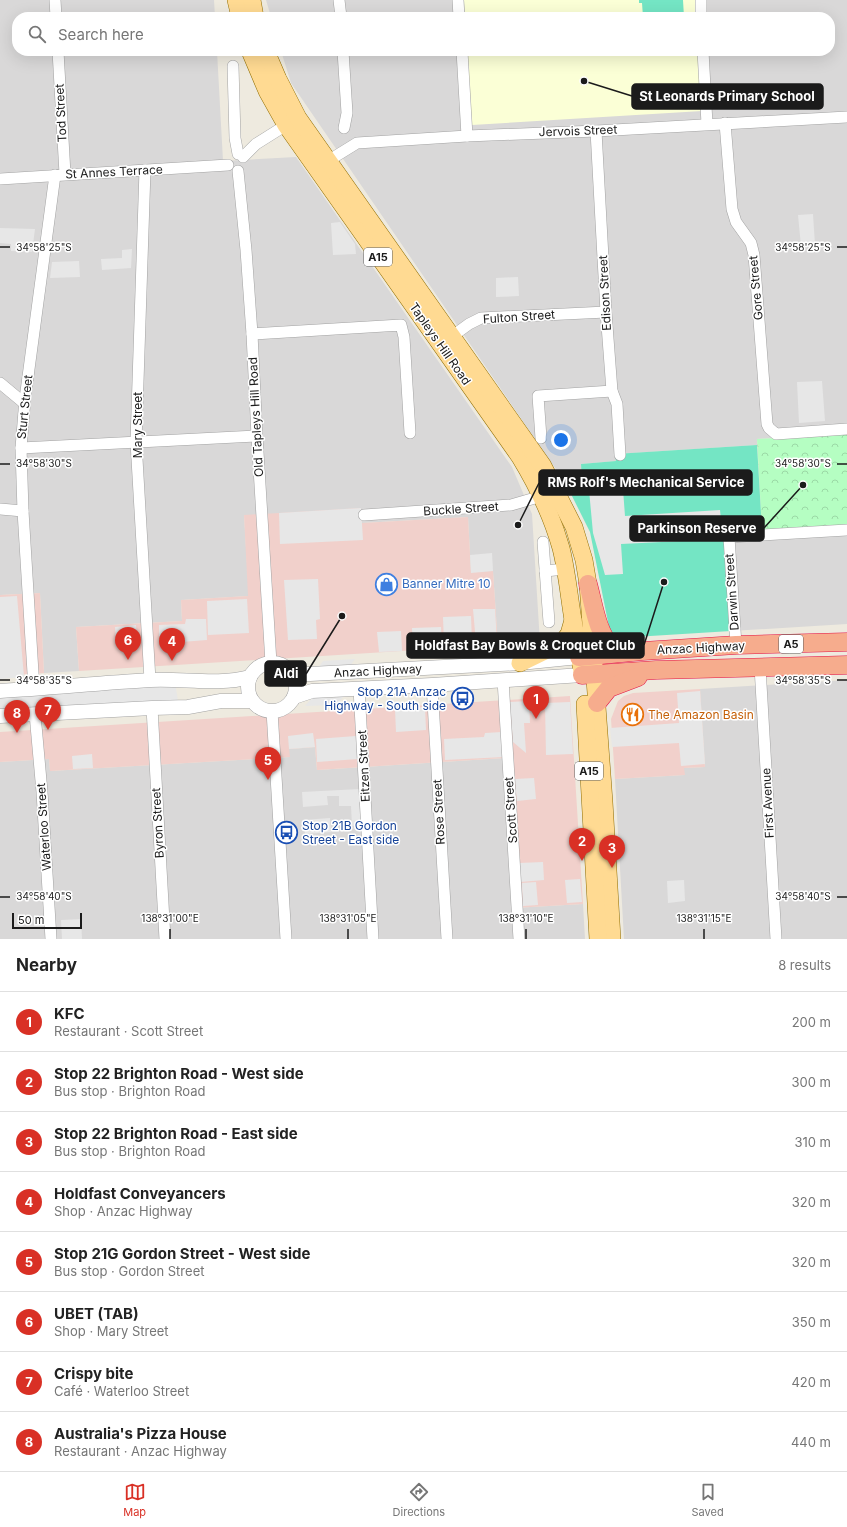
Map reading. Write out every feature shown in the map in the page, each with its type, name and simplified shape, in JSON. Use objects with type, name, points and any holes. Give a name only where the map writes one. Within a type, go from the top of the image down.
[{"type":"highway","points":[[588,584],[600,628],[606,641],[612,648],[643,651]]},
{"type":"highway","name":"Anzac Highway","points":[[586,656],[736,645],[822,644],[847,642]]},
{"type":"highway","points":[[822,644],[832,646],[838,650],[843,665]]},
{"type":"highway","name":"Anzac Highway","points":[[588,674],[656,670],[843,665]]},
{"type":"highway","points":[[597,703],[609,688],[656,670]]},
{"type":"main road","points":[[236,0],[239,12]]},
{"type":"main road","points":[[252,0],[254,12]]},
{"type":"main road","name":"Tapleys Hill Road","points":[[252,56],[267,91],[292,122],[446,341],[539,459],[561,548],[569,586],[573,620],[586,656]]},
{"type":"main road","name":"Tapleys Hill Road","points":[[268,56],[278,79],[292,122]]},
{"type":"main road","name":"Tapleys Hill Road","points":[[548,491],[574,527],[584,560],[588,584],[586,656]]},
{"type":"main road","points":[[520,663],[563,642],[569,634],[573,620]]},
{"type":"main road","name":"A15","points":[[586,656],[588,674],[597,703],[612,939]]},
{"type":"main road","name":"A15","points":[[588,674],[585,699],[598,939]]},
{"type":"street","points":[[55,0],[56,12]]},
{"type":"street","points":[[339,0],[340,12]]},
{"type":"street","points":[[458,0],[459,12]]},
{"type":"street","points":[[701,0],[701,12]]},
{"type":"street","name":"Tod Street","points":[[58,56],[60,175]]},
{"type":"street","points":[[343,56],[348,113],[344,128]]},
{"type":"street","points":[[462,56],[467,136]]},
{"type":"street","points":[[703,56],[707,124]]},
{"type":"street","points":[[233,66],[235,138],[241,156],[245,163],[242,170],[238,171],[231,169],[228,165],[229,158],[233,155],[241,156],[256,144],[292,122]]},
{"type":"street","name":"Jervois Street","points":[[322,165],[357,143],[847,117]]},
{"type":"street","name":"Gore Street","points":[[725,123],[732,209],[736,222],[750,243],[754,255],[767,424],[772,432],[776,434],[847,429]]},
{"type":"street","name":"Edison Street","points":[[596,131],[606,312],[612,391],[616,404],[620,455]]},
{"type":"street","name":"St Annes Terrace","points":[[0,179],[228,165]]},
{"type":"street","name":"Mary Street","points":[[145,170],[136,442],[150,680]]},
{"type":"street","name":"Old Tapleys Hill Road","points":[[238,171],[246,250],[252,334],[271,663]]},
{"type":"street","name":"Sturt Street","points":[[34,689],[23,511],[21,448],[24,403],[60,175]]},
{"type":"street","name":"Fulton Street","points":[[446,341],[469,324],[481,318],[606,312]]},
{"type":"street","points":[[252,334],[401,325],[404,337],[410,433]]},
{"type":"street","points":[[0,383],[24,403]]},
{"type":"street","points":[[541,438],[538,396],[612,391]]},
{"type":"street","points":[[21,448],[257,436]]},
{"type":"street","name":"Buckle Street","points":[[364,514],[511,506],[535,498],[548,491]]},
{"type":"street","points":[[0,509],[23,511]]},
{"type":"street","name":"Darwin Street","points":[[736,645],[729,536],[847,530]]},
{"type":"street","points":[[543,542],[549,622]]},
{"type":"street","points":[[545,571],[565,569]]},
{"type":"street","name":"Anzac Highway","points":[[292,674],[520,663],[586,656]]},
{"type":"street","points":[[271,663],[279,664],[292,674],[296,689],[294,697],[285,707],[272,711],[257,707],[252,701],[248,689],[250,677],[258,667],[271,663]]},
{"type":"street","name":"First Avenue","points":[[760,667],[776,939]]},
{"type":"street","name":"Anzac Highway","points":[[294,697],[312,691],[432,685],[588,674]]},
{"type":"street","points":[[0,692],[150,680],[220,682],[235,681],[250,677]]},
{"type":"street","name":"Scott Street","points":[[503,680],[519,939]]},
{"type":"street","name":"Rose Street","points":[[432,685],[447,939]]},
{"type":"street","name":"Eitzen Street","points":[[359,689],[373,939]]},
{"type":"street","points":[[0,716],[188,707],[221,701],[252,701]]},
{"type":"street","name":"Byron Street","points":[[152,708],[165,939]]},
{"type":"street","points":[[272,711],[286,939]]},
{"type":"street","name":"Waterloo Street","points":[[35,714],[42,792],[51,939]]},
{"type":"shaded area","points":[[0,0],[214,0],[215,12],[12,12],[12,56],[217,56],[223,161],[296,157],[512,467],[532,514],[540,643],[498,645],[493,572],[471,573],[468,517],[362,523],[244,515],[249,596],[181,600],[182,621],[76,627],[79,671],[44,673],[40,593],[0,595]]},
{"type":"shaded area","points":[[266,0],[847,0],[847,434],[757,439],[757,445],[616,454],[616,461],[581,464],[583,482],[566,484],[291,83],[283,56],[835,56],[835,12],[270,12]]},
{"type":"shaded area","points":[[464,0],[695,0],[696,12],[465,12]]},
{"type":"shaded area","points":[[467,56],[698,56],[702,111],[472,125]]},
{"type":"shaded area","points":[[813,214],[815,245],[801,246],[798,215]]},
{"type":"shaded area","points":[[340,222],[355,244],[356,254],[333,255],[331,223]]},
{"type":"shaded area","points":[[0,228],[35,229],[32,252],[11,251],[11,244],[0,243]]},
{"type":"shaded area","points":[[132,249],[131,268],[102,270],[101,259],[122,258],[122,250]]},
{"type":"shaded area","points":[[79,261],[80,277],[50,278],[52,262]]},
{"type":"shaded area","points":[[518,277],[519,296],[496,297],[496,278]]},
{"type":"shaded area","points":[[822,381],[825,421],[799,423],[797,382]]},
{"type":"shaded area","points":[[622,476],[625,516],[720,510],[723,539],[621,544],[623,574],[605,575],[593,533],[588,479]]},
{"type":"shaded area","points":[[361,508],[362,523],[468,517],[471,572],[493,571],[498,645],[79,671],[76,627],[182,621],[181,600],[248,596],[244,515]]},
{"type":"shaded area","points":[[361,508],[363,540],[280,544],[279,513]]},
{"type":"shaded area","points":[[847,525],[847,624],[731,631],[724,532]]},
{"type":"shaded area","points":[[492,553],[493,571],[471,573],[470,555]]},
{"type":"shaded area","points":[[318,579],[320,619],[316,620],[317,639],[288,640],[284,580]]},
{"type":"shaded area","points":[[40,593],[44,673],[0,676],[0,595]]},
{"type":"shaded area","points":[[17,596],[24,677],[0,679],[0,597]]},
{"type":"shaded area","points":[[247,599],[249,633],[208,635],[207,601]]},
{"type":"shaded area","points":[[473,609],[495,609],[497,642],[476,643]]},
{"type":"shaded area","points":[[471,616],[472,643],[444,644],[443,617]]},
{"type":"shaded area","points":[[186,619],[206,619],[207,640],[182,642],[181,634],[159,636],[159,625],[185,624]]},
{"type":"shaded area","points":[[136,625],[138,647],[126,647],[126,640],[116,641],[115,627]]},
{"type":"shaded area","points":[[441,627],[442,646],[413,648],[412,628]]},
{"type":"shaded area","points":[[401,631],[402,651],[379,652],[377,632]]},
{"type":"shaded area","points":[[355,659],[350,666],[318,668],[323,661]]},
{"type":"shaded area","points":[[847,680],[847,939],[624,939],[615,779],[684,775],[684,768],[705,767],[700,689]]},
{"type":"shaded area","points":[[175,682],[178,701],[0,712],[0,694]]},
{"type":"shaded area","points":[[700,689],[705,767],[684,768],[685,775],[615,779],[611,719],[618,701],[624,696],[633,693]]},
{"type":"shaded area","points":[[700,691],[705,764],[681,766],[679,743],[612,747],[610,728],[679,723],[677,693]]},
{"type":"shaded area","points":[[570,696],[583,904],[514,908],[504,758],[317,770],[315,747],[289,749],[290,757],[50,771],[49,759],[0,762],[0,732]]},
{"type":"shaded area","points":[[343,697],[337,705],[305,706],[312,698]]},
{"type":"shaded area","points":[[529,701],[530,723],[524,723],[526,753],[513,742],[510,702]]},
{"type":"shaded area","points":[[570,702],[573,754],[546,755],[545,703]]},
{"type":"shaded area","points":[[425,707],[426,730],[396,732],[395,709]]},
{"type":"shaded area","points":[[502,732],[504,757],[445,760],[444,739],[484,737],[485,733]]},
{"type":"shaded area","points":[[313,733],[315,747],[289,749],[288,736]]},
{"type":"shaded area","points":[[356,736],[358,759],[317,762],[316,739]]},
{"type":"shaded area","points":[[315,747],[317,770],[505,758],[514,908],[583,904],[585,939],[0,939],[0,762],[49,759],[50,771],[289,757],[289,749]]},
{"type":"shaded area","points":[[92,754],[93,768],[73,769],[72,756]]},
{"type":"shaded area","points":[[534,778],[536,799],[517,801],[515,779]]},
{"type":"shaded area","points":[[360,789],[363,825],[352,826],[351,806],[339,806],[339,796],[327,796],[328,805],[303,807],[302,792]]},
{"type":"shaded area","points":[[330,818],[331,832],[305,834],[304,820]]},
{"type":"shaded area","points":[[543,862],[544,880],[520,882],[519,863]]},
{"type":"shaded area","points":[[580,879],[582,902],[567,903],[565,880]]},
{"type":"shaded area","points":[[684,880],[685,901],[668,903],[667,881]]},
{"type":"shaded area","points":[[536,882],[538,905],[523,906],[522,883]]},
{"type":"shaded area","points":[[81,919],[82,939],[62,939],[61,920]]},
{"type":"green space","points":[[639,0],[683,0],[684,12],[643,12],[642,3],[639,3]]},
{"type":"green space","points":[[847,434],[847,525],[762,530],[757,439]]},
{"type":"green space","points":[[757,445],[762,530],[724,532],[731,631],[618,638],[610,632],[590,532],[566,484],[582,482],[581,464],[616,461],[615,454]]},
{"type":"place","name":"St Leonards Primary School","points":[[584,81]]},
{"type":"place","name":"Parkinson Reserve","points":[[803,485]]},
{"type":"place","name":"RMS Rolf's Mechanical Service","points":[[518,525]]},
{"type":"place","name":"Holdfast Bay Bowls & Croquet Club","points":[[664,582]]},
{"type":"place","name":"Banner Mitre 10","points":[[386,584]]},
{"type":"place","name":"Aldi","points":[[342,616]]},
{"type":"place","name":"UBET (TAB)","points":[[128,660]]},
{"type":"place","name":"Holdfast Conveyancers","points":[[172,661]]},
{"type":"place","name":"Stop 21A Anzac Highway - South side","points":[[462,699]]},
{"type":"place","name":"The Amazon Basin","points":[[632,715]]},
{"type":"place","name":"KFC","points":[[536,719]]},
{"type":"place","name":"Crispy bite","points":[[48,730]]},
{"type":"place","name":"Australia's Pizza House","points":[[17,733]]},
{"type":"place","name":"Stop 21G Gordon Street - West side","points":[[268,780]]},
{"type":"place","name":"Stop 21B Gordon Street - East side","points":[[287,833]]},
{"type":"place","name":"Stop 22 Brighton Road - West side","points":[[582,861]]},
{"type":"place","name":"Stop 22 Brighton Road - East side","points":[[612,868]]}]
